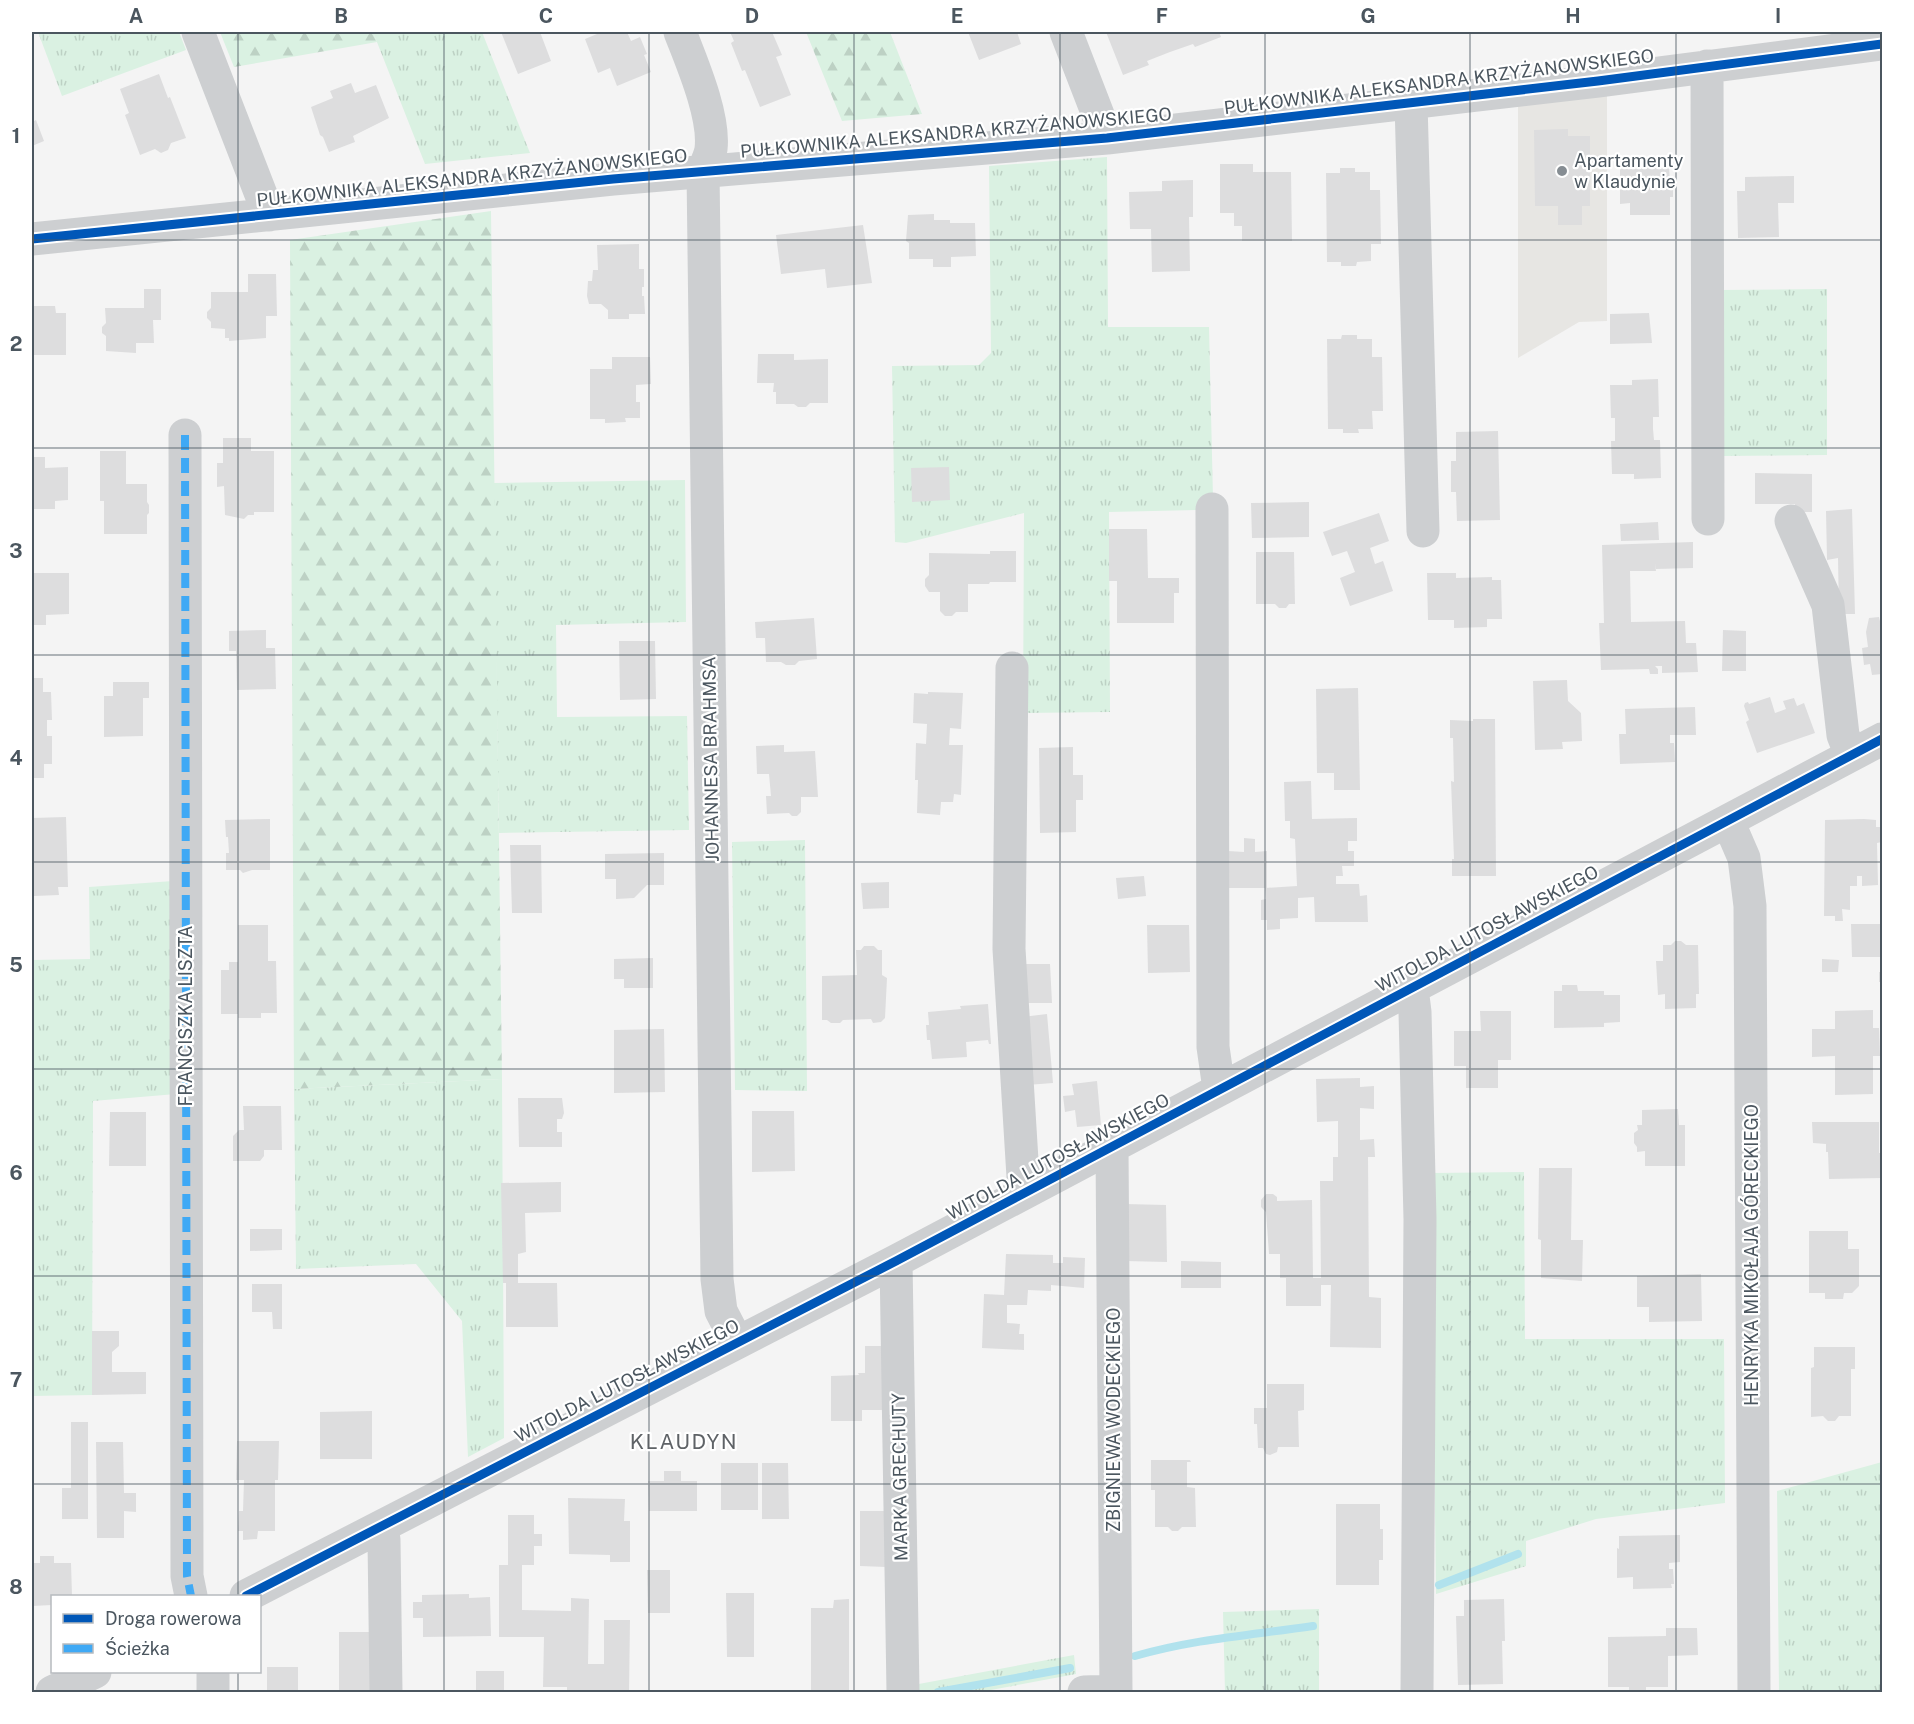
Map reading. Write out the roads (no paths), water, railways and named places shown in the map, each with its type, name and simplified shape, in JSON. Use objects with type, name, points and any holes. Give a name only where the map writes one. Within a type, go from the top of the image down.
[{"type":"street","points":[[198,32],[269,215]]},
{"type":"street","name":"JOHANNESA BRAHMSA","points":[[680,32],[692,62],[711,126],[711,151],[703,171],[717,1279],[721,1311],[737,1342]]},
{"type":"street","points":[[1066,32],[1107,138]]},
{"type":"street","name":"PUŁKOWNIKA ALEKSANDRA KRZYŻANOWSKIEGO","points":[[32,239],[703,171],[1107,138],[1882,44]]},
{"type":"street","points":[[1707,66],[1708,519]]},
{"type":"street","points":[[1411,102],[1424,531]]},
{"type":"street","name":"FRANCISZKA LISZTA","points":[[185,435],[187,1576],[191,1595]]},
{"type":"street","points":[[1212,509],[1213,1047],[1219,1089]]},
{"type":"street","points":[[1791,521],[1828,605],[1843,735],[1851,755]]},
{"type":"street","points":[[1012,668],[1009,949],[1024,1193]]},
{"type":"street","name":"WITOLDA LUTOSŁAWSKIEGO","points":[[248,1595],[897,1261],[1882,739]]},
{"type":"street","name":"HENRYKA MIKOŁAJA GÓRECKIEGO","points":[[1728,820],[1744,858],[1750,906],[1754,1692]]},
{"type":"street","points":[[1412,988],[1415,1012],[1420,1219],[1417,1692]]},
{"type":"street","name":"ZBIGNIEWA WODECKIEGO","points":[[1112,1148],[1116,1692]]},
{"type":"street","name":"MARKA GRECHUTY","points":[[897,1261],[903,1692]]},
{"type":"street","points":[[382,1527],[386,1692]]},
{"type":"street","points":[[52,1692],[91,1673]]},
{"type":"street","points":[[213,1673],[213,1692]]},
{"type":"street","points":[[1084,1692],[1116,1692]]},
{"type":"waterway","points":[[1439,1585],[1518,1554]]},
{"type":"waterway","points":[[1135,1656],[1201,1641],[1313,1626]]},
{"type":"waterway","points":[[938,1692],[1070,1668]]},
{"type":"place","name":"Apartamenty w Klaudynie","points":[[1562,171]]},
{"type":"district","name":"KLAUDYN","points":[[684,1442]]}]
